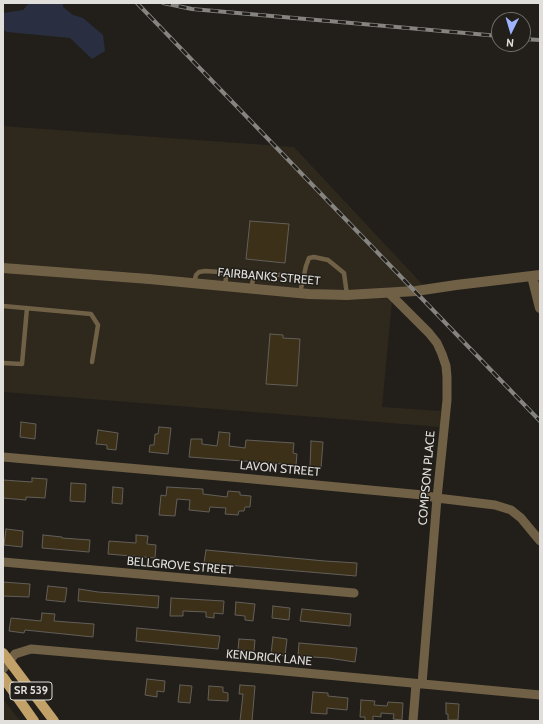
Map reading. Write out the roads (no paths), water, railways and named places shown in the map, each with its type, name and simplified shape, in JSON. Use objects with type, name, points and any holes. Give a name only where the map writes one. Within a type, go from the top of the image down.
[{"type":"main road","name":"SR 539","points":[[5,661],[54,721]]},
{"type":"main road","name":"SR 539","points":[[3,677],[34,721]]},
{"type":"street","name":"FAIRBANKS STREET","points":[[3,268],[300,293],[347,295],[390,294],[536,275]]},
{"type":"street","points":[[536,275],[540,308]]},
{"type":"street","name":"COMPSON PLACE","points":[[390,294],[429,333],[442,354],[446,366],[447,400],[419,684],[413,721]]},
{"type":"street","name":"LAVON STREET","points":[[3,457],[250,478],[423,495],[495,505],[511,510],[521,518],[540,541]]},
{"type":"street","name":"BELLGROVE STREET","points":[[3,562],[354,593]]},
{"type":"street","name":"KENDRICK LANE","points":[[5,661],[15,654],[31,649],[540,695]]},
{"type":"lane","points":[[300,293],[309,258],[314,257],[328,260],[344,273],[347,295]]},
{"type":"lane","points":[[251,288],[255,274],[258,273],[304,277]]},
{"type":"lane","points":[[3,306],[91,314],[98,325],[92,362]]},
{"type":"lane","points":[[3,363],[22,364],[27,308]]},
{"type":"railway","points":[[137,3],[540,421]]},
{"type":"railway","points":[[163,3],[192,9],[491,35]]},
{"type":"railway","points":[[531,39],[540,40]]}]
